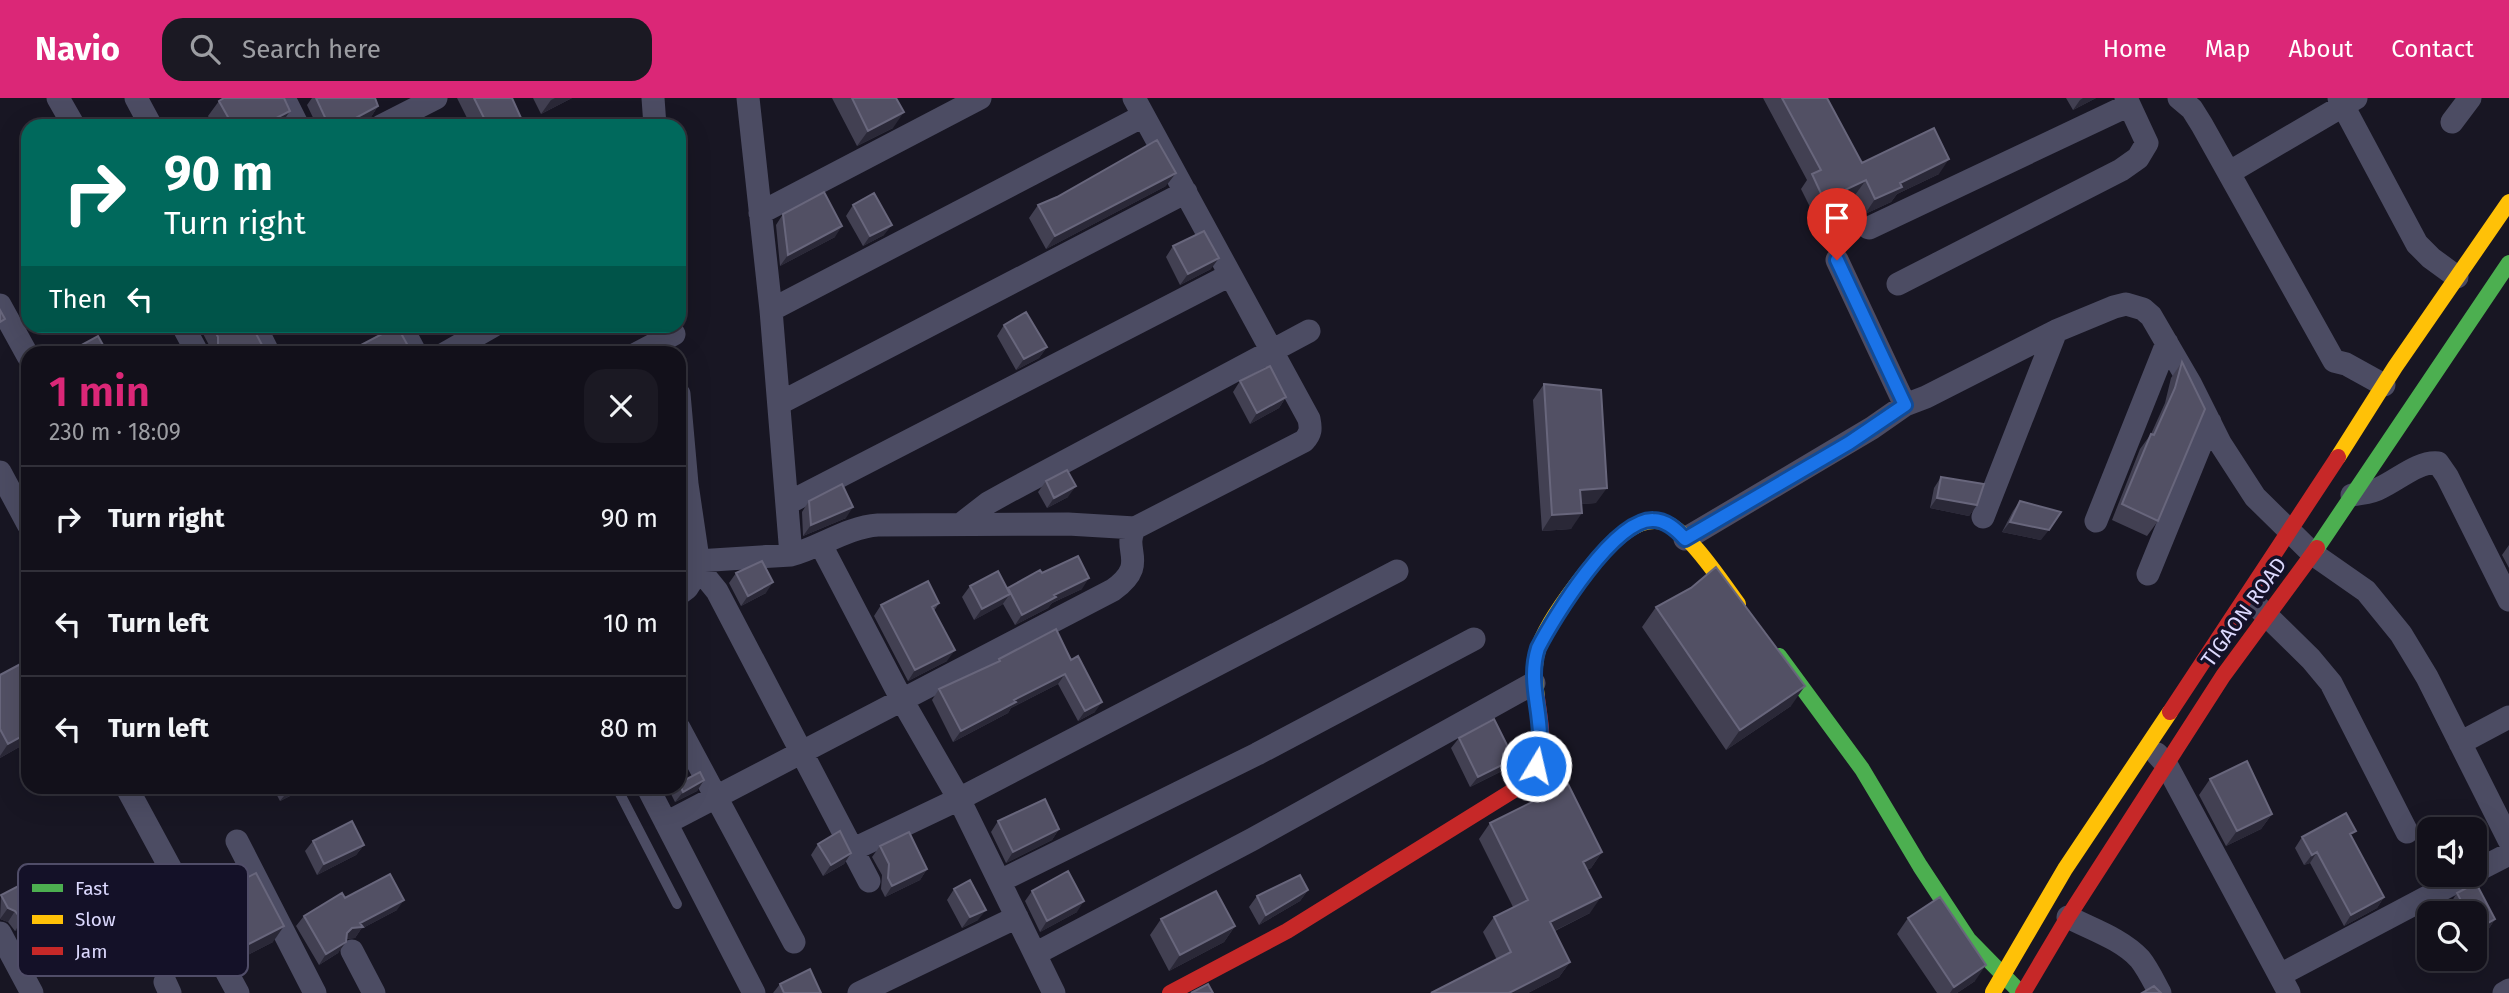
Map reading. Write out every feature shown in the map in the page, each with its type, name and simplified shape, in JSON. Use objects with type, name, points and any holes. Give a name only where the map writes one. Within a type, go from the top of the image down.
[{"type":"street","points":[[58,98],[70,119]]},
{"type":"street","points":[[136,98],[147,119]]},
{"type":"street","points":[[284,98],[294,119]]},
{"type":"street","points":[[395,119],[436,98]]},
{"type":"street","points":[[748,98],[780,403],[791,555]]},
{"type":"street","points":[[761,213],[980,98]]},
{"type":"street","points":[[2179,98],[2192,109],[2230,172],[2334,361],[2384,385]]},
{"type":"street","points":[[2452,122],[2470,98]]},
{"type":"street","points":[[1869,228],[2127,101],[2147,143],[2138,158],[2122,170],[1898,284]]},
{"type":"street","points":[[2230,172],[2346,101],[2417,244],[2457,277]]},
{"type":"street","points":[[696,568],[791,555],[865,526],[1090,524],[1135,528],[1304,441],[1311,429],[1309,419],[1139,107],[771,310]]},
{"type":"street","points":[[780,403],[1186,192]]},
{"type":"street","points":[[1993,993],[2065,869],[2290,533],[2384,385],[2509,202]]},
{"type":"street","points":[[1837,260],[1905,405]]},
{"type":"street","name":"TIGAON ROAD","points":[[2022,993],[2223,676],[2312,554],[2508,266]]},
{"type":"street","points":[[788,503],[1230,275]]},
{"type":"street","points":[[0,305],[23,346]]},
{"type":"street","points":[[1685,539],[1860,436],[1905,405],[2056,331],[2114,307],[2135,305],[2151,316],[2240,477],[2255,497],[2312,554],[2366,591],[2389,617],[2422,668],[2509,840]]},
{"type":"street","points":[[961,524],[1006,493],[1309,331]]},
{"type":"street","points":[[1983,517],[2056,331]]},
{"type":"street","points":[[458,346],[481,333]]},
{"type":"street","points":[[655,346],[674,338]]},
{"type":"street","points":[[2096,521],[2167,343]]},
{"type":"street","points":[[2148,574],[2210,422]]},
{"type":"street","points":[[2352,495],[2379,489],[2420,466],[2438,463],[2509,600]]},
{"type":"street","points":[[0,472],[21,511]]},
{"type":"street","points":[[686,505],[696,568],[686,589]]},
{"type":"street","points":[[1170,993],[1287,931],[1514,790],[1536,766],[1541,751],[1542,732],[1533,662],[1547,630],[1587,570],[1632,528],[1650,519],[1664,522],[1685,539],[1745,613]]},
{"type":"street","points":[[666,823],[1100,598],[1123,583],[1131,573],[1131,537],[1135,528]]},
{"type":"street","points":[[821,545],[902,700],[959,799],[1054,993]]},
{"type":"street","points":[[696,568],[717,591],[869,881]]},
{"type":"street","points":[[854,849],[959,799],[1397,571]]},
{"type":"street","points":[[2247,597],[2311,659],[2331,683],[2407,832]]},
{"type":"street","points":[[1000,881],[1257,754],[1474,639]]},
{"type":"street","points":[[1769,644],[1862,769],[1920,866],[1968,939],[2022,993]]},
{"type":"street","points":[[1035,954],[1253,839],[1534,683]]},
{"type":"street","points":[[2460,743],[2509,717]]},
{"type":"street","points":[[686,742],[794,942]]},
{"type":"street","points":[[2149,744],[2166,764],[2284,984],[2449,887]]},
{"type":"street","points":[[130,794],[168,864]]},
{"type":"street","points":[[651,794],[754,993]]},
{"type":"street","points":[[237,841],[315,993]]},
{"type":"street","points":[[2487,865],[2509,854]]},
{"type":"street","points":[[859,993],[1017,917]]},
{"type":"street","points":[[2068,917],[2123,944],[2144,965],[2160,993]]},
{"type":"street","points":[[0,933],[18,967]]},
{"type":"street","points":[[352,951],[374,993]]},
{"type":"street","points":[[23,976],[32,993]]},
{"type":"street","points":[[229,976],[238,993]]},
{"type":"street","points":[[2504,993],[2509,990]]},
{"type":"lane","points":[[620,794],[677,904]]},
{"type":"building","points":[[224,98],[284,98],[290,111],[275,119],[229,119],[219,101]]},
{"type":"building","points":[[316,98],[375,98],[378,106],[354,119],[326,119]]},
{"type":"building","points":[[474,98],[512,98],[521,118],[518,119],[484,119]]},
{"type":"building","points":[[852,98],[896,98],[904,112],[868,131]]},
{"type":"building","points":[[1782,98],[1827,98],[1862,163],[1934,128],[1949,159],[1900,183],[1902,187],[1875,199],[1866,180],[1824,200],[1812,174],[1821,170]]},
{"type":"building","points":[[1157,140],[1176,173],[1055,236],[1038,205]]},
{"type":"building","points":[[824,192],[842,226],[788,255],[783,214]]},
{"type":"building","points":[[874,193],[892,225],[870,236],[853,205]]},
{"type":"building","points":[[1204,231],[1219,258],[1188,274],[1173,246]]},
{"type":"building","points":[[1026,312],[1047,347],[1024,359],[1004,325]]},
{"type":"building","points":[[216,333],[256,333],[262,345],[218,346]]},
{"type":"building","points":[[384,333],[401,333],[408,346],[359,346]]},
{"type":"building","points":[[98,336],[104,346],[80,346]]},
{"type":"building","points":[[2182,362],[2205,409],[2158,521],[2122,504],[2151,434],[2154,435],[2175,388]]},
{"type":"building","points":[[1270,366],[1286,397],[1257,413],[1240,381]]},
{"type":"building","points":[[1544,384],[1601,390],[1607,488],[1580,490],[1582,513],[1552,515]]},
{"type":"building","points":[[1067,470],[1076,486],[1054,498],[1046,481]]},
{"type":"building","points":[[1941,477],[1984,484],[1977,505],[1937,498]]},
{"type":"building","points":[[842,484],[853,507],[811,525],[809,501]]},
{"type":"building","points":[[2020,501],[2061,512],[2049,530],[2010,522]]},
{"type":"building","points":[[1078,556],[1089,578],[1022,615],[1008,588],[1040,570],[1042,573]]},
{"type":"building","points":[[762,561],[773,582],[748,596],[736,573]]},
{"type":"building","points":[[1716,567],[1805,686],[1740,730],[1656,607],[1691,588]]},
{"type":"building","points":[[998,571],[1010,594],[982,609],[970,586]]},
{"type":"building","points":[[928,581],[939,603],[932,607],[955,650],[915,670],[881,605]]},
{"type":"building","points":[[1056,629],[1071,660],[1078,656],[1102,702],[1085,711],[1065,674],[961,731],[939,689],[1000,661],[999,659]]},
{"type":"building","points":[[21,664],[21,737],[8,744],[0,729],[0,675]]},
{"type":"building","points":[[1494,719],[1514,759],[1478,777],[1459,738]]},
{"type":"building","points":[[2247,761],[2272,814],[2237,831],[2210,779]]},
{"type":"building","points":[[700,772],[704,780],[686,790],[686,779]]},
{"type":"building","points":[[1568,784],[1602,852],[1583,862],[1601,897],[1550,922],[1570,962],[1509,993],[1431,993],[1511,952],[1494,917],[1528,900],[1490,823]]},
{"type":"building","points":[[1045,799],[1059,829],[1013,852],[998,821]]},
{"type":"building","points":[[2346,813],[2356,831],[2350,834],[2384,897],[2351,915],[2317,852],[2312,855],[2302,837]]},
{"type":"building","points":[[352,821],[364,845],[324,864],[313,841]]},
{"type":"building","points":[[840,831],[851,853],[831,865],[818,844]]},
{"type":"building","points":[[909,832],[927,869],[892,886],[888,878],[889,864],[880,846]]},
{"type":"building","points":[[1068,871],[1084,901],[1047,921],[1032,891]]},
{"type":"building","points":[[256,873],[284,926],[248,944],[248,877]]},
{"type":"building","points":[[390,874],[404,900],[360,923],[363,927],[352,928],[347,933],[346,942],[326,954],[304,916],[342,893],[345,898]]},
{"type":"building","points":[[1300,875],[1308,890],[1266,915],[1257,896]]},
{"type":"building","points":[[970,880],[986,910],[970,917],[954,889]]},
{"type":"building","points":[[18,886],[18,915],[8,908],[1,895]]},
{"type":"building","points":[[2468,887],[2478,887],[2486,901],[2461,901],[2457,893]]},
{"type":"building","points":[[1216,891],[1235,926],[1180,955],[1161,919]]},
{"type":"building","points":[[1940,897],[1986,965],[1954,987],[1908,918]]},
{"type":"building","points":[[2487,904],[2495,919],[2487,923]]},
{"type":"building","points":[[810,969],[821,993],[784,993],[780,984]]},
{"type":"building","points":[[1208,984],[1213,993],[1191,993]]},
{"type":"building","points":[[2154,986],[2161,993],[2142,993]]},
{"type":"traffic: fast","points":[[2317,548],[2509,263]]},
{"type":"traffic: fast","points":[[1779,656],[1862,769],[1920,866],[1968,939],[2021,993]]},
{"type":"traffic: slow","points":[[2338,457],[2395,367],[2509,202]]},
{"type":"traffic: slow","points":[[1537,698],[1536,656],[1552,621],[1603,553],[1635,526],[1653,521],[1672,526],[1693,545],[1738,604]]},
{"type":"traffic: slow","points":[[1993,992],[2065,869],[2170,712]]},
{"type":"traffic: jam","points":[[2170,712],[2338,457]]},
{"type":"traffic: jam","points":[[2023,993],[2068,917],[2223,676],[2317,548]]},
{"type":"traffic: jam","points":[[1170,993],[1287,931],[1514,790],[1533,769],[1538,759],[1541,725],[1537,698]]},
{"type":"route","points":[[1536,766],[1541,751],[1542,732],[1533,662],[1547,630],[1587,570],[1614,542],[1632,528],[1650,519],[1664,522],[1685,539],[1849,443],[1905,405],[1897,393],[1837,260]]}]
